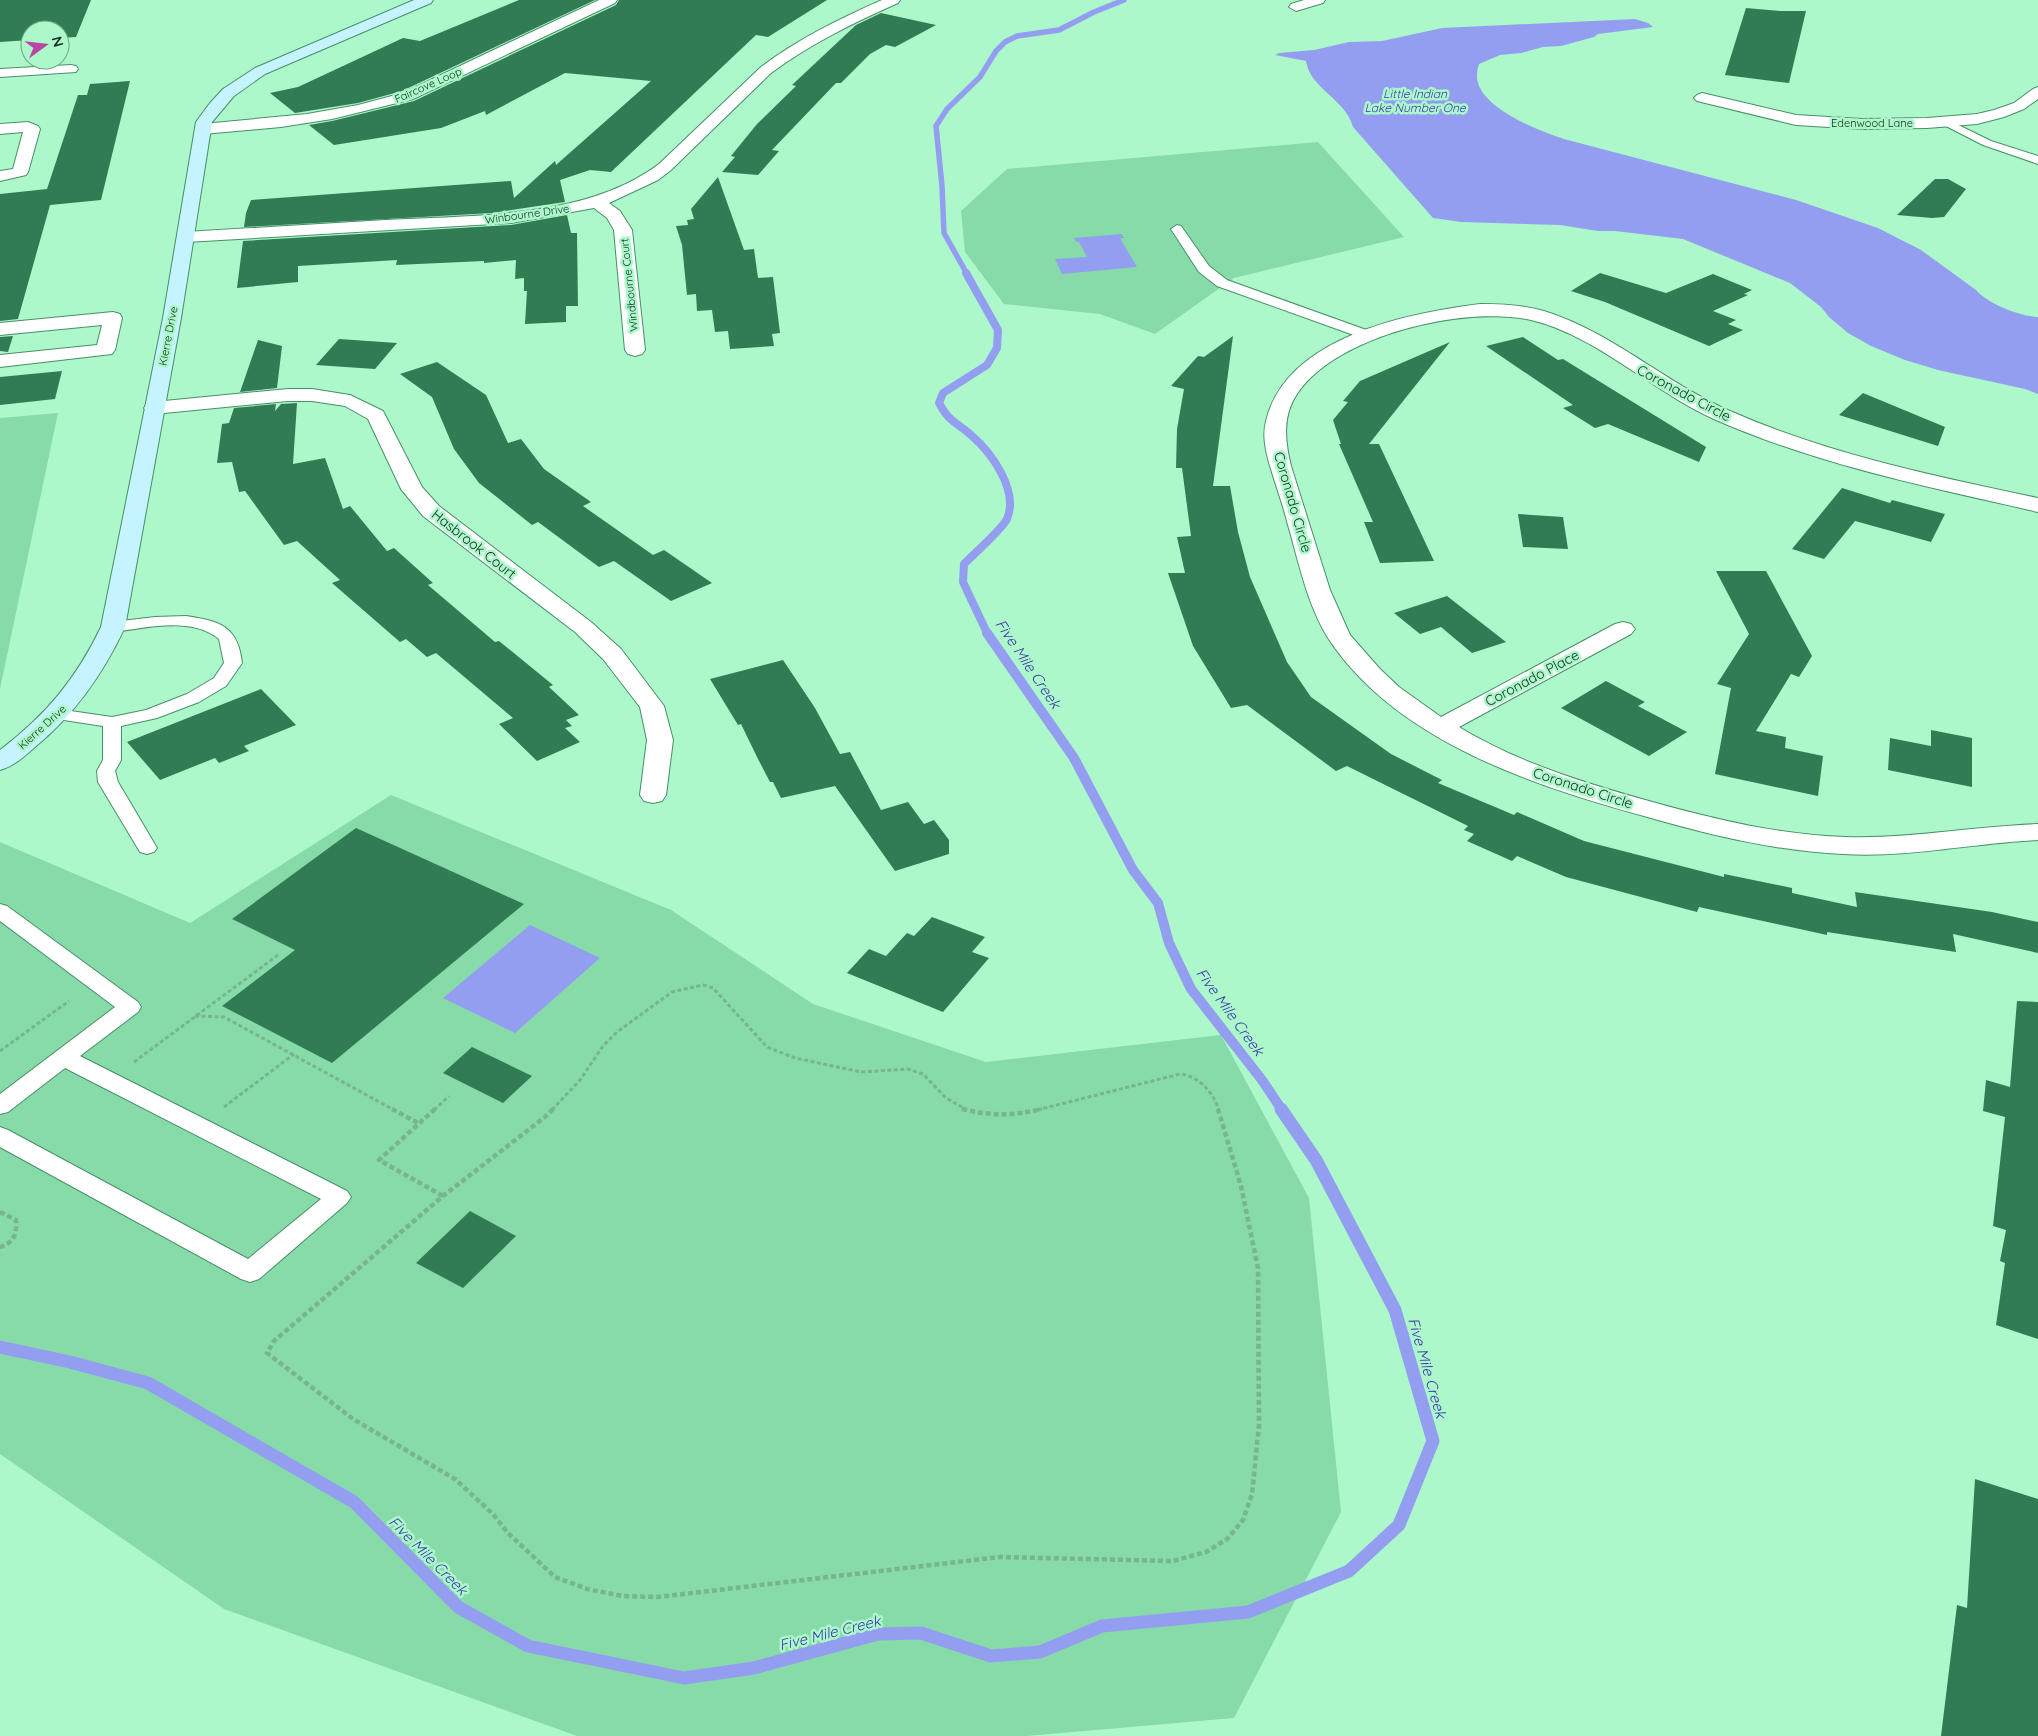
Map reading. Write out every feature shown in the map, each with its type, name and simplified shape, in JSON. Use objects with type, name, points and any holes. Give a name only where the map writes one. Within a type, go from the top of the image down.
[{"type":"street","name":"Kierre Drive","points":[[0,762],[23,745],[57,714],[86,679],[97,662],[113,627],[186,237],[204,122],[213,107],[228,92],[248,78],[284,59],[426,0]]},
{"type":"street","name":"Faircove Loop","points":[[203,130],[314,119],[384,104],[408,96],[610,0]]},
{"type":"street","name":"Winbourne Drive","points":[[186,237],[502,219],[555,212],[596,202],[640,184],[665,167],[766,70],[793,50],[825,31],[892,0]]},
{"type":"street","points":[[1296,7],[1318,0]]},
{"type":"street","points":[[0,73],[20,69]]},
{"type":"street","name":"Edenwood Lane","points":[[1702,98],[1796,120],[1830,123],[1946,122],[1999,114],[2019,106],[2038,92]]},
{"type":"street","points":[[0,129],[28,127],[32,129],[20,172],[0,176]]},
{"type":"street","name":"Windbourne Court","points":[[596,202],[614,215],[623,230],[635,350]]},
{"type":"street","name":"Coronado Circle","points":[[2038,506],[1874,468],[1838,458],[1769,434],[1717,413],[1656,380],[1595,341],[1562,324],[1542,317],[1507,310],[1475,310],[1419,320],[1367,335],[1321,358],[1310,366],[1290,388],[1279,408],[1275,422],[1281,466],[1328,616],[1342,639],[1359,661],[1396,696],[1441,727],[1491,755],[1544,778],[1596,795],[1694,822],[1770,839],[1847,846],[1882,846],[1929,843],[2008,833],[2038,832]]},
{"type":"street","points":[[0,329],[113,318],[105,350],[0,361]]},
{"type":"street","name":"Hasbrook Court","points":[[154,408],[288,395],[312,395],[350,401],[376,415],[412,490],[431,511],[583,627],[612,654],[652,706],[660,740],[653,795]]},
{"type":"street","name":"Coronado Place","points":[[1441,727],[1623,629]]},
{"type":"lane","points":[[1946,122],[1987,143],[2038,160]]},
{"type":"lane","points":[[1177,229],[1204,269],[1222,283],[1367,335]]},
{"type":"lane","points":[[57,714],[112,722],[151,714],[193,698],[220,682],[234,663],[232,648],[224,634],[204,624],[179,621],[113,627]]},
{"type":"lane","points":[[112,722],[112,760],[106,771],[108,782],[147,848]]},
{"type":"lane","points":[[0,911],[130,1007],[0,1106]]},
{"type":"lane","points":[[0,1136],[250,1272],[339,1197],[65,1058]]},
{"type":"path","points":[[110,1081],[278,955]]},
{"type":"path","points":[[703,985],[713,988],[766,1047],[795,1058],[861,1072],[908,1069],[923,1074],[946,1098],[962,1109],[990,1115],[1017,1115],[1169,1076],[1190,1075],[1207,1088],[1216,1101],[1241,1186],[1258,1268],[1259,1425],[1252,1494],[1243,1520],[1227,1539],[1206,1552],[1173,1561],[1000,1557],[658,1597],[623,1596],[555,1577],[508,1533],[493,1514],[455,1480],[353,1419],[267,1353],[274,1341],[444,1196],[545,1117],[580,1080],[603,1046],[617,1032],[672,992],[688,986],[703,985]]},
{"type":"path","points":[[0,1051],[69,1001]]},
{"type":"path","points":[[195,1016],[224,1017],[420,1124]]},
{"type":"path","points":[[224,1107],[294,1054]]},
{"type":"path","points":[[444,1196],[379,1160],[449,1096]]},
{"type":"path","points":[[0,1212],[16,1220],[18,1233],[14,1240],[6,1246],[0,1247]]},
{"type":"green space","points":[[1318,142],[1404,237],[1234,278],[1155,334],[1100,314],[1004,304],[965,252],[961,211],[1007,169]]},
{"type":"green space","points":[[58,413],[0,689],[0,418]]},
{"type":"green space","points":[[391,795],[671,910],[813,1004],[986,1062],[1221,1035],[1309,1198],[1341,1512],[1234,1718],[1027,1736],[577,1736],[224,1609],[0,1454],[0,842],[190,923]]},
{"type":"water","name":"Little Indian Lake Number One","points":[[1635,19],[1648,23],[1653,27],[1598,34],[1594,37],[1561,46],[1543,47],[1521,53],[1500,55],[1479,64],[1478,83],[1483,93],[1502,111],[1528,125],[1553,135],[1796,200],[1878,228],[1921,250],[1988,300],[2013,312],[2038,317],[2038,394],[2025,389],[1938,370],[1905,360],[1871,346],[1848,333],[1829,317],[1821,307],[1790,283],[1683,239],[1615,231],[1598,231],[1560,225],[1461,222],[1433,218],[1353,127],[1343,109],[1314,79],[1306,61],[1275,55],[1314,50],[1349,42],[1382,41],[1442,28]]},
{"type":"water","points":[[1122,234],[1124,238],[1120,238],[1137,267],[1062,274],[1055,259],[1087,257],[1079,242],[1076,242],[1074,238]]},
{"type":"water","points":[[530,925],[600,958],[515,1033],[443,998]]},
{"type":"building","points":[[0,0],[91,0],[76,37],[70,37],[70,20],[20,20],[20,41],[0,42]]},
{"type":"building","points":[[519,0],[595,0],[402,91],[358,103],[295,113],[270,93],[298,87],[403,38],[420,41]]},
{"type":"building","points":[[619,0],[827,0],[768,37],[756,35],[611,172],[590,170],[560,180],[565,202],[492,213],[244,227],[246,213],[251,200],[511,181],[514,198],[555,161],[556,165],[651,81],[565,73],[486,115],[485,111],[441,128],[334,145],[309,125],[414,101],[616,5]]},
{"type":"building","points":[[1746,8],[1806,11],[1789,83],[1725,75]]},
{"type":"building","points":[[881,13],[936,25],[895,47],[886,45],[870,54],[841,83],[836,83],[772,150],[779,151],[758,175],[722,172],[735,157],[731,156],[757,124],[796,86],[792,85],[856,25]]},
{"type":"building","points":[[130,81],[101,200],[50,205],[18,319],[0,321],[0,194],[47,189],[78,95],[87,95],[90,84]]},
{"type":"building","points":[[718,177],[744,250],[754,249],[758,278],[773,277],[780,333],[772,334],[774,346],[730,349],[728,331],[715,332],[712,310],[697,311],[696,294],[687,295],[682,245],[676,226],[688,225],[687,220],[694,219],[691,209]]},
{"type":"building","points":[[1935,179],[1948,179],[1966,189],[1944,217],[1932,218],[1897,215]]},
{"type":"building","points":[[567,215],[571,233],[577,233],[578,306],[566,306],[566,322],[525,324],[527,291],[524,291],[524,278],[515,279],[516,260],[484,263],[484,261],[396,265],[397,260],[298,266],[298,282],[237,288],[243,241],[511,225]]},
{"type":"building","points":[[1600,273],[1666,293],[1713,274],[1752,290],[1744,294],[1748,295],[1713,311],[1736,320],[1728,324],[1743,330],[1709,346],[1605,302],[1571,291]]},
{"type":"building","points":[[13,336],[8,352],[0,351],[0,337]]},
{"type":"building","points":[[1233,336],[1213,486],[1230,486],[1238,532],[1250,577],[1287,662],[1311,697],[1391,754],[1442,780],[1438,783],[1514,815],[1517,812],[1584,841],[1724,877],[1724,874],[1792,888],[1792,893],[1857,907],[1855,892],[1992,912],[2038,922],[2038,953],[1953,934],[1956,952],[1827,932],[1827,935],[1699,907],[1697,912],[1566,877],[1517,856],[1512,861],[1467,841],[1474,834],[1464,830],[1468,826],[1347,766],[1336,771],[1247,705],[1231,708],[1193,646],[1168,573],[1185,573],[1177,537],[1191,536],[1182,468],[1176,468],[1177,429],[1184,389],[1171,386],[1198,356],[1204,357]]},
{"type":"building","points":[[1523,337],[1558,360],[1563,359],[1706,447],[1699,462],[1608,424],[1595,428],[1563,408],[1573,405],[1486,346]]},
{"type":"building","points":[[339,339],[397,343],[375,369],[316,365]]},
{"type":"building","points":[[258,340],[282,346],[277,388],[240,392]]},
{"type":"building","points":[[1450,342],[1369,444],[1379,444],[1434,561],[1380,563],[1364,522],[1373,522],[1339,444],[1341,444],[1333,420],[1348,402],[1343,401],[1360,381]]},
{"type":"building","points":[[437,362],[486,395],[508,443],[521,439],[544,469],[591,502],[583,506],[653,555],[664,550],[712,583],[671,601],[614,561],[599,567],[538,522],[532,525],[479,483],[454,449],[432,397],[400,374]]},
{"type":"building","points":[[62,371],[55,399],[0,405],[0,377]]},
{"type":"building","points":[[1863,393],[1945,427],[1938,446],[1839,415]]},
{"type":"building","points":[[297,403],[293,464],[325,458],[343,509],[350,506],[387,551],[394,548],[433,583],[428,585],[495,642],[499,641],[553,685],[549,687],[579,715],[566,720],[572,726],[565,728],[580,742],[537,761],[499,724],[513,718],[436,653],[427,657],[406,639],[400,642],[332,583],[340,580],[297,541],[284,545],[245,491],[239,492],[232,462],[217,463],[222,424],[229,423],[234,408],[276,404],[275,411],[281,404]]},
{"type":"building","points":[[1842,488],[1890,503],[1892,500],[1945,514],[1931,542],[1855,521],[1824,559],[1792,549]]},
{"type":"building","points":[[1518,514],[1563,517],[1568,549],[1523,547]]},
{"type":"building","points":[[1716,571],[1766,571],[1812,656],[1799,677],[1791,674],[1756,731],[1786,737],[1785,748],[1823,756],[1818,796],[1715,774],[1731,688],[1717,684],[1749,634]]},
{"type":"building","points":[[1447,596],[1506,642],[1472,653],[1441,627],[1420,634],[1394,613]]},
{"type":"building","points":[[783,660],[815,708],[840,754],[850,752],[881,810],[908,802],[924,824],[934,820],[949,840],[949,854],[895,871],[835,786],[781,798],[773,782],[770,782],[741,724],[738,725],[710,679]]},
{"type":"building","points":[[1606,681],[1645,702],[1638,706],[1687,732],[1649,756],[1561,708]]},
{"type":"building","points":[[261,689],[296,725],[244,746],[249,751],[219,763],[215,758],[160,780],[127,742]]},
{"type":"building","points":[[1931,730],[1972,738],[1972,787],[1888,770],[1890,738],[1931,746]]},
{"type":"building","points":[[356,828],[524,904],[332,1063],[222,1006],[295,950],[232,919]]},
{"type":"building","points":[[932,917],[985,937],[972,952],[989,958],[943,1012],[847,973],[869,949],[886,956],[907,933],[914,936]]},
{"type":"building","points":[[2017,1001],[2038,1002],[2038,1339],[1996,1325],[2005,1263],[2000,1261],[2006,1230],[1993,1226],[2005,1117],[1983,1111],[1986,1080],[2010,1087]]},
{"type":"building","points":[[472,1047],[532,1076],[503,1103],[443,1073]]},
{"type":"building","points":[[470,1211],[516,1236],[463,1288],[416,1263]]},
{"type":"building","points":[[1975,1479],[2038,1499],[2038,1736],[1941,1736],[1957,1605],[1967,1608]]},
{"type":"waterway","name":"Five Mile Creek","points":[[967,274],[944,233],[942,186],[936,126],[947,109],[980,77],[996,51],[1005,42],[1017,36],[1059,30],[1094,12],[1124,0]]},
{"type":"waterway","name":"Five Mile Creek","points":[[966,273],[998,330],[997,348],[987,365],[943,393],[939,403],[950,418],[971,435],[995,462],[1006,485],[1009,497],[1010,508],[1005,523],[964,564],[963,582],[987,633]]},
{"type":"waterway","name":"Five Mile Creek","points":[[987,633],[1074,758],[1133,870],[1158,903],[1169,943],[1191,989],[1262,1080],[1282,1110]]},
{"type":"waterway","name":"Five Mile Creek","points":[[0,1347],[70,1362],[148,1383],[354,1502],[458,1607],[528,1646],[684,1678],[754,1668],[878,1634],[921,1633],[991,1656],[1040,1652],[1102,1626],[1248,1612],[1349,1571],[1399,1525],[1433,1441],[1395,1310],[1316,1160],[1281,1109]]}]
